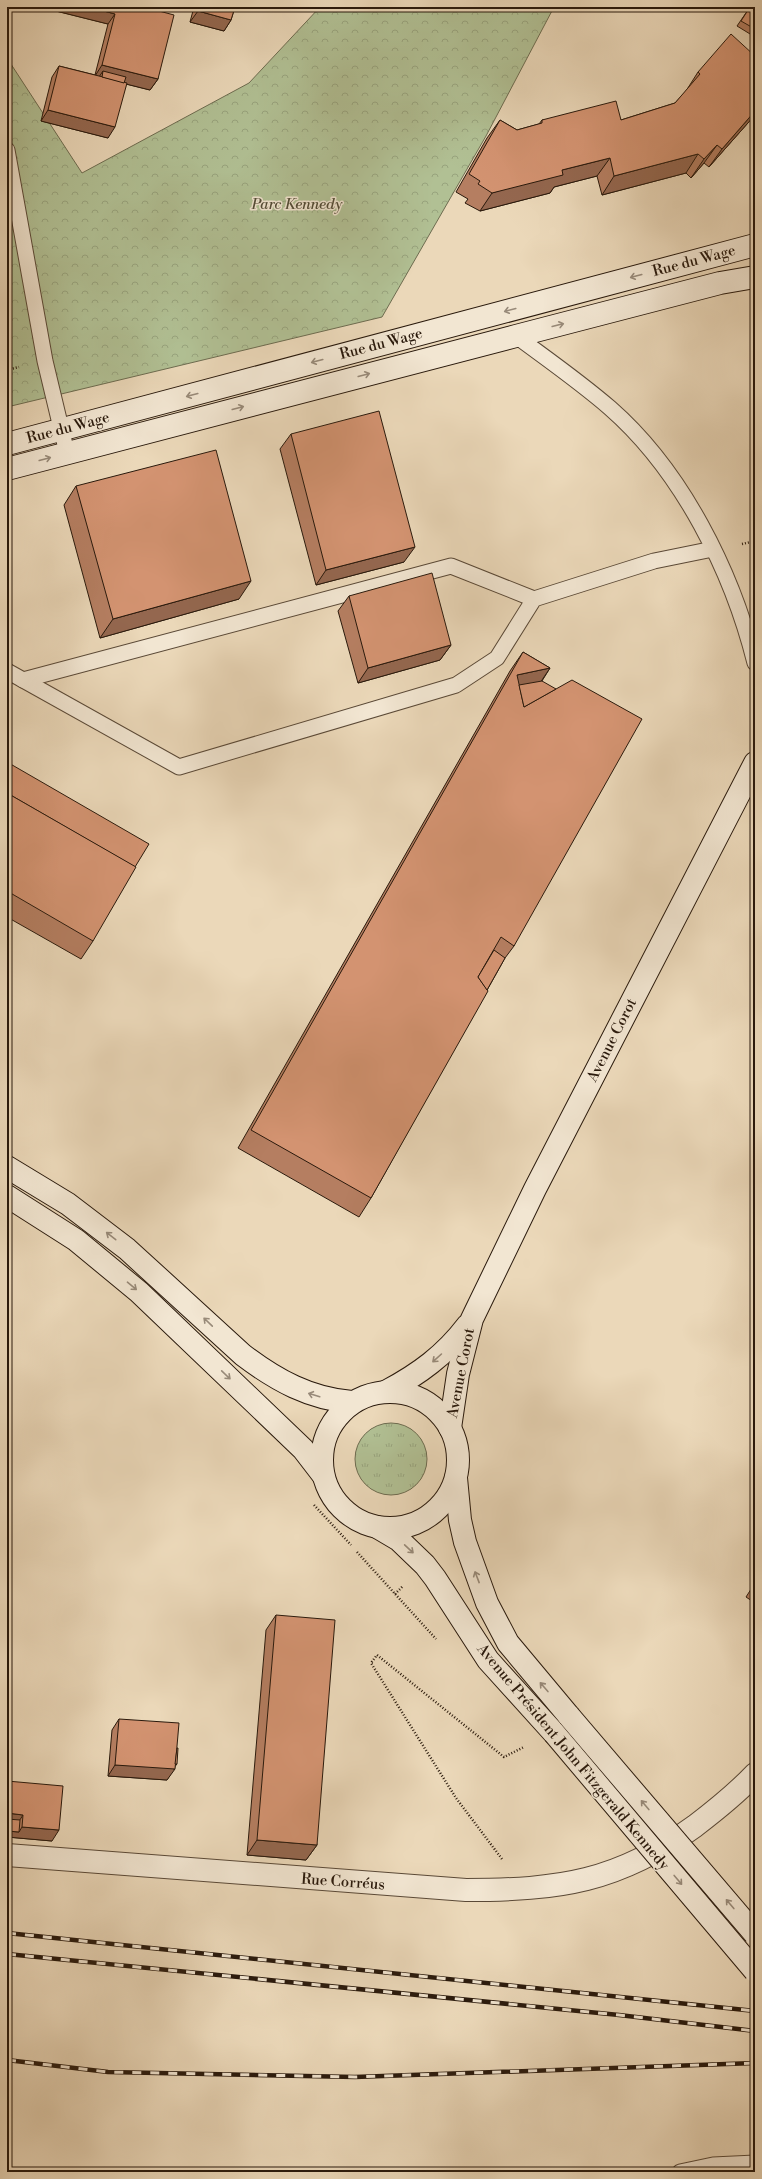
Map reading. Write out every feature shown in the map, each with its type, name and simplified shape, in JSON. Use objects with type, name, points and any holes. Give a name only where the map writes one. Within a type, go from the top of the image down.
[{"type":"street","name":"Rue du Wage","points":[[7,444],[755,245]]},
{"type":"street","name":"Rue du Wage","points":[[7,468],[720,283],[755,277]]},
{"type":"street","name":"Avenue Corot","points":[[387,1391],[427,1367],[456,1340],[472,1319],[535,1189],[755,763]]},
{"type":"street","points":[[7,1167],[68,1204],[127,1249],[238,1350],[262,1369],[300,1391],[325,1398],[352,1402]]},
{"type":"street","name":"Avenue Président John Fitzgerald Kennedy","points":[[7,1196],[57,1227],[95,1254],[139,1292],[303,1449],[323,1475],[332,1496],[347,1513],[366,1524],[377,1527],[400,1527],[411,1525],[426,1518],[446,1498],[456,1477]]},
{"type":"street","points":[[7,1206],[57,1227]]},
{"type":"street","name":"Avenue Corot","points":[[450,1428],[458,1374],[472,1319]]},
{"type":"street","name":"Avenue Président John Fitzgerald Kennedy","points":[[323,1475],[321,1455],[326,1434],[337,1416],[352,1402],[369,1394],[387,1391],[406,1393],[424,1400],[439,1412],[450,1428],[457,1447],[458,1457],[456,1477],[460,1520],[465,1542],[488,1603],[508,1643],[536,1678],[755,1934]]},
{"type":"street","name":"Avenue Président John Fitzgerald Kennedy","points":[[377,1527],[399,1540],[425,1565],[488,1660],[554,1733],[755,1971]]},
{"type":"street","name":"Rue Corréus","points":[[7,1855],[411,1887],[503,1890],[560,1885],[605,1875],[647,1857],[671,1843],[708,1816],[755,1774]]},
{"type":"lane","points":[[7,150],[45,361],[67,453]]},
{"type":"lane","points":[[516,336],[610,408],[634,432],[678,488],[706,534],[713,549],[740,611],[755,663]]},
{"type":"lane","points":[[23,680],[451,566],[534,599],[654,561],[713,549]]},
{"type":"lane","points":[[7,671],[179,767],[456,685],[497,658],[534,599]]},
{"type":"lane","points":[[680,2172],[713,2165],[755,2163]]},
{"type":"path","points":[[311,1502],[441,1644]]},
{"type":"path","points":[[503,1890],[502,1859],[456,1798],[371,1663],[377,1655],[504,1757],[554,1733]]},
{"type":"green space","name":"Parc Kennedy","points":[[320,7],[554,7],[486,136],[382,317],[7,407],[7,58],[82,173],[249,83]]},
{"type":"green space","points":[[391,1423],[405,1426],[417,1433],[424,1445],[427,1459],[424,1473],[417,1485],[405,1492],[391,1495],[377,1492],[365,1485],[358,1473],[355,1459],[358,1445],[365,1433],[377,1426]]},
{"type":"building","points":[[89,7],[144,7],[174,15],[158,79],[102,65],[115,14]]},
{"type":"building","points":[[199,7],[235,7],[231,20],[198,11]]},
{"type":"building","points":[[750,7],[755,7],[755,29],[741,21]]},
{"type":"building","points":[[731,34],[755,56],[755,111],[722,149],[717,145],[704,159],[698,154],[614,176],[610,158],[562,170],[563,175],[492,193],[478,184],[480,181],[469,174],[500,120],[517,130],[542,123],[542,120],[616,101],[621,120],[675,103],[700,74],[698,72]]},
{"type":"building","points":[[59,66],[127,83],[115,127],[48,110]]},
{"type":"building","points":[[103,71],[126,77],[124,83],[102,77]]},
{"type":"building","points":[[379,411],[415,547],[326,570],[291,434]]},
{"type":"building","points":[[216,450],[251,581],[113,619],[76,486]]},
{"type":"building","points":[[432,573],[451,645],[368,668],[349,596]]},
{"type":"building","points":[[523,652],[550,668],[517,675],[524,707],[572,680],[642,719],[514,946],[501,937],[478,977],[488,991],[371,1198],[251,1130]]},
{"type":"building","points":[[542,681],[556,689],[524,707],[519,685]]},
{"type":"building","points":[[7,762],[149,844],[135,867],[7,793]]},
{"type":"building","points":[[7,793],[136,867],[93,941],[7,891]]},
{"type":"building","points":[[494,950],[505,958],[487,990],[478,977]]},
{"type":"building","points":[[276,1615],[335,1620],[317,1845],[257,1840]]},
{"type":"building","points":[[119,1719],[179,1723],[175,1769],[115,1765]]},
{"type":"building","points":[[177,1748],[177,1764],[175,1764]]},
{"type":"building","points":[[7,1781],[63,1786],[59,1830],[22,1827],[23,1815],[7,1813]]},
{"type":"building","points":[[7,1819],[20,1820],[19,1832],[7,1831]]},
{"type":"railway","points":[[7,1933],[755,2011]]},
{"type":"railway","points":[[7,1954],[619,2015],[755,2031]]},
{"type":"railway","points":[[7,2060],[108,2072],[355,2077],[755,2063]]}]
